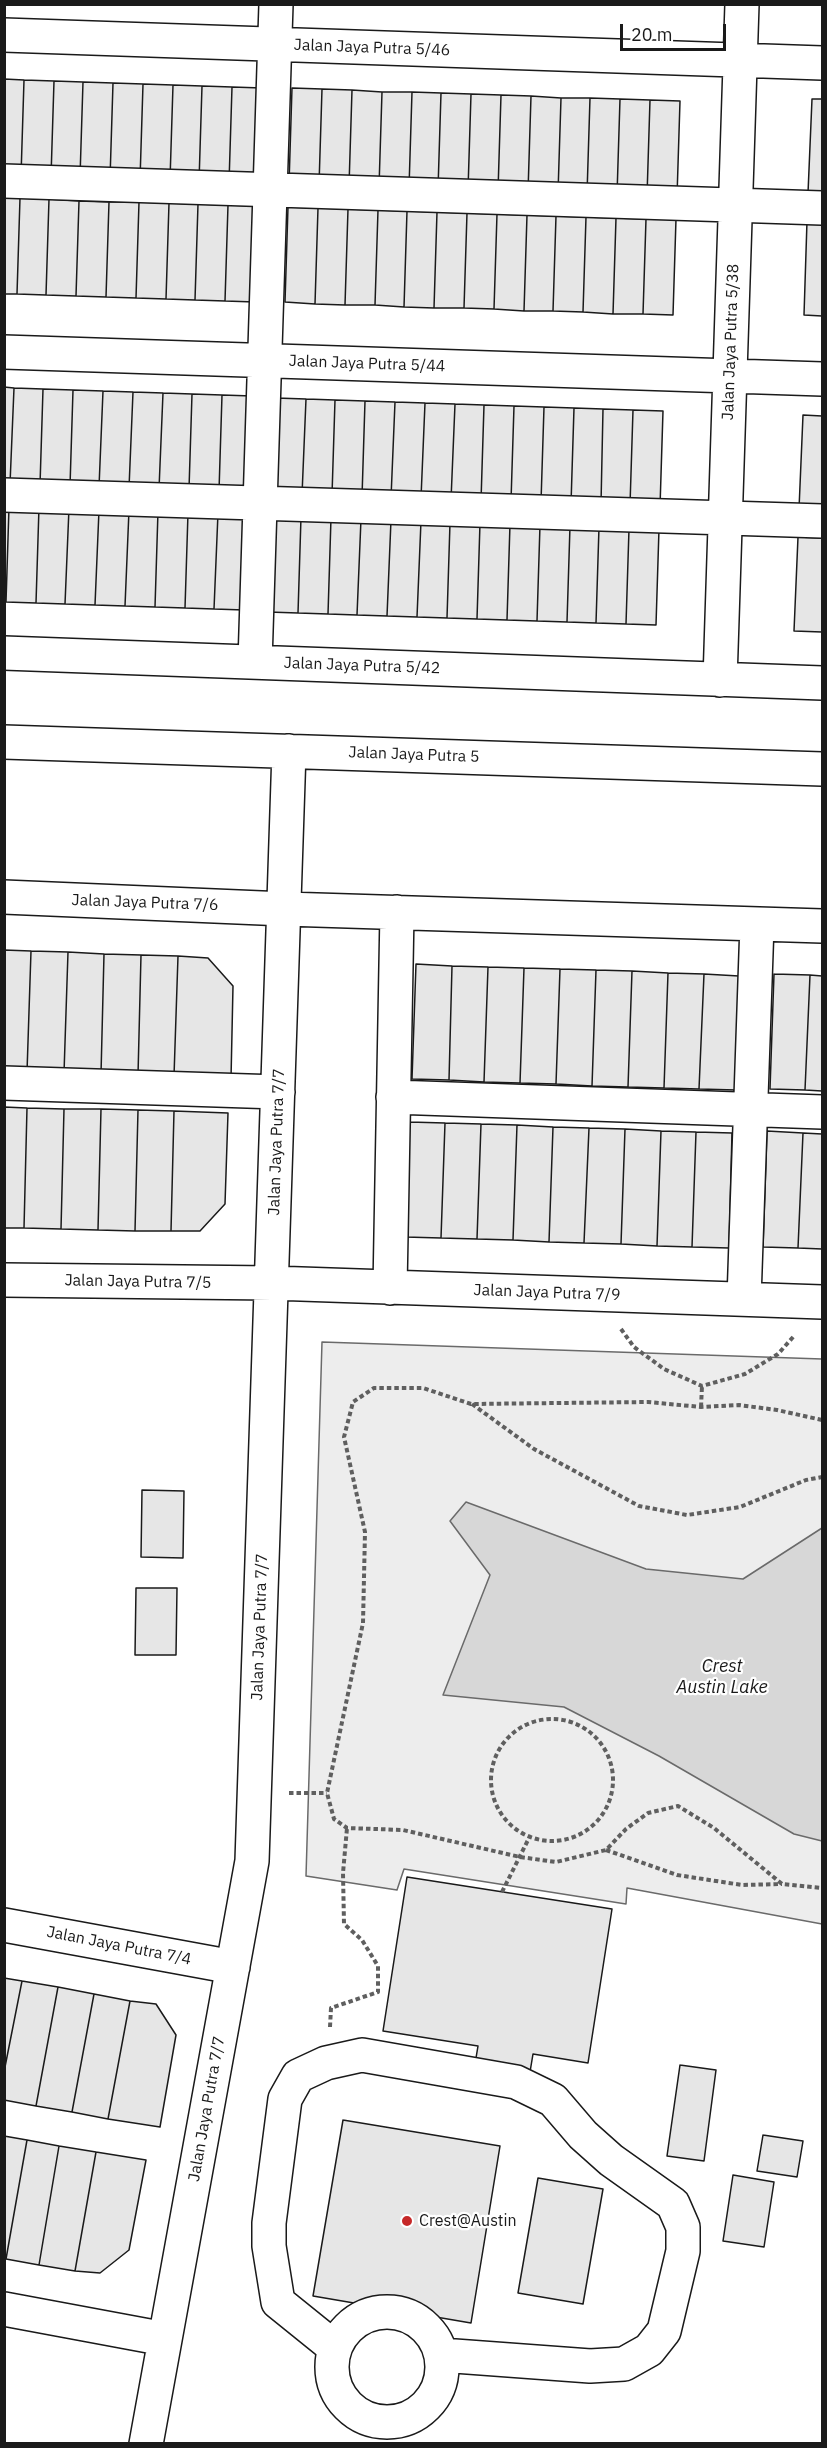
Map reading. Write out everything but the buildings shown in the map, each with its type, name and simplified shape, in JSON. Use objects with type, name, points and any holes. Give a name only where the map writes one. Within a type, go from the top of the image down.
[{"type":"street","points":[[255,662],[272,190],[276,4]]},
{"type":"street","name":"Jalan Jaya Putra 5/38","points":[[720,680],[742,4]]},
{"type":"street","name":"Jalan Jaya Putra 5/46","points":[[4,35],[822,63]]},
{"type":"street","points":[[4,181],[822,208]]},
{"type":"street","name":"Jalan Jaya Putra 5/44","points":[[4,352],[822,379]]},
{"type":"street","points":[[4,495],[822,521]]},
{"type":"street","name":"Jalan Jaya Putra 5/42","points":[[4,653],[822,683]]},
{"type":"street","name":"Jalan Jaya Putra 5","points":[[4,742],[822,769]]},
{"type":"street","name":"Jalan Jaya Putra 7/7","points":[[146,2444],[252,1861],[289,751]]},
{"type":"street","name":"Jalan Jaya Putra 7/6","points":[[4,897],[285,909],[822,926]]},
{"type":"street","points":[[390,1288],[397,912]]},
{"type":"street","points":[[744,1299],[757,924]]},
{"type":"street","points":[[4,1083],[278,1092]]},
{"type":"street","points":[[393,1097],[822,1112]]},
{"type":"street","name":"Jalan Jaya Putra 7/5","points":[[4,1280],[272,1283]]},
{"type":"street","name":"Jalan Jaya Putra 7/9","points":[[272,1283],[822,1302]]},
{"type":"street","name":"Jalan Jaya Putra 7/4","points":[[4,1925],[233,1967]]},
{"type":"street","points":[[335,2348],[278,2302],[269,2246],[269,2223],[285,2099],[298,2076],[326,2063],[362,2055],[516,2082],[554,2100],[583,2135],[611,2160],[673,2204],[683,2227],[683,2251],[664,2331],[649,2350],[624,2364],[590,2366],[441,2355]]},
{"type":"street","points":[[4,2309],[165,2339]]},
{"type":"street","points":[[390,2312],[408,2316],[423,2325],[435,2339],[441,2355],[442,2373],[437,2391],[426,2406],[411,2416],[393,2421],[373,2432],[344,2401],[335,2385],[332,2366],[335,2348],[344,2333],[357,2321],[373,2313],[390,2312]]},
{"type":"path","points":[[596,1295],[634,1347],[664,1369],[702,1386],[745,1374],[778,1354],[800,1328]]},
{"type":"path","points":[[701,1407],[702,1386]]},
{"type":"path","points":[[822,1477],[806,1480],[740,1507],[687,1515],[639,1506],[534,1449],[471,1404],[423,1388],[374,1388],[353,1402],[344,1437],[364,1532],[363,1623],[327,1793],[334,1819],[347,1828],[403,1830],[520,1857],[556,1862],[606,1850],[677,1875],[742,1885],[782,1884],[822,1888]]},
{"type":"path","points":[[471,1404],[648,1402],[701,1407],[739,1406],[777,1410],[822,1420]]},
{"type":"path","points":[[552,1719],[570,1721],[585,1728],[599,1739],[608,1754],[613,1771],[613,1788],[608,1805],[599,1819],[586,1831],[570,1838],[552,1841],[530,1836],[519,1831],[506,1820],[496,1805],[491,1789],[491,1771],[496,1755],[512,1734],[535,1721],[552,1719]]},
{"type":"path","points":[[606,1850],[626,1829],[648,1813],[678,1806],[714,1828],[782,1884]]},
{"type":"path","points":[[326,2063],[331,2008],[378,1992],[378,1966],[362,1940],[344,1924],[343,1873],[347,1828]]},
{"type":"path","points":[[502,1892],[530,1836]]},
{"type":"shaded area","points":[[322,1342],[822,1359],[822,1924],[627,1888],[626,1904],[404,1869],[397,1890],[306,1876]]},
{"type":"water","name":"Crest Austin Lake","points":[[466,1502],[646,1569],[743,1579],[822,1528],[822,1841],[794,1834],[659,1756],[564,1707],[443,1695],[490,1575],[450,1521]]},
{"type":"place","name":"Crest@Austin","points":[[407,2221]]}]
